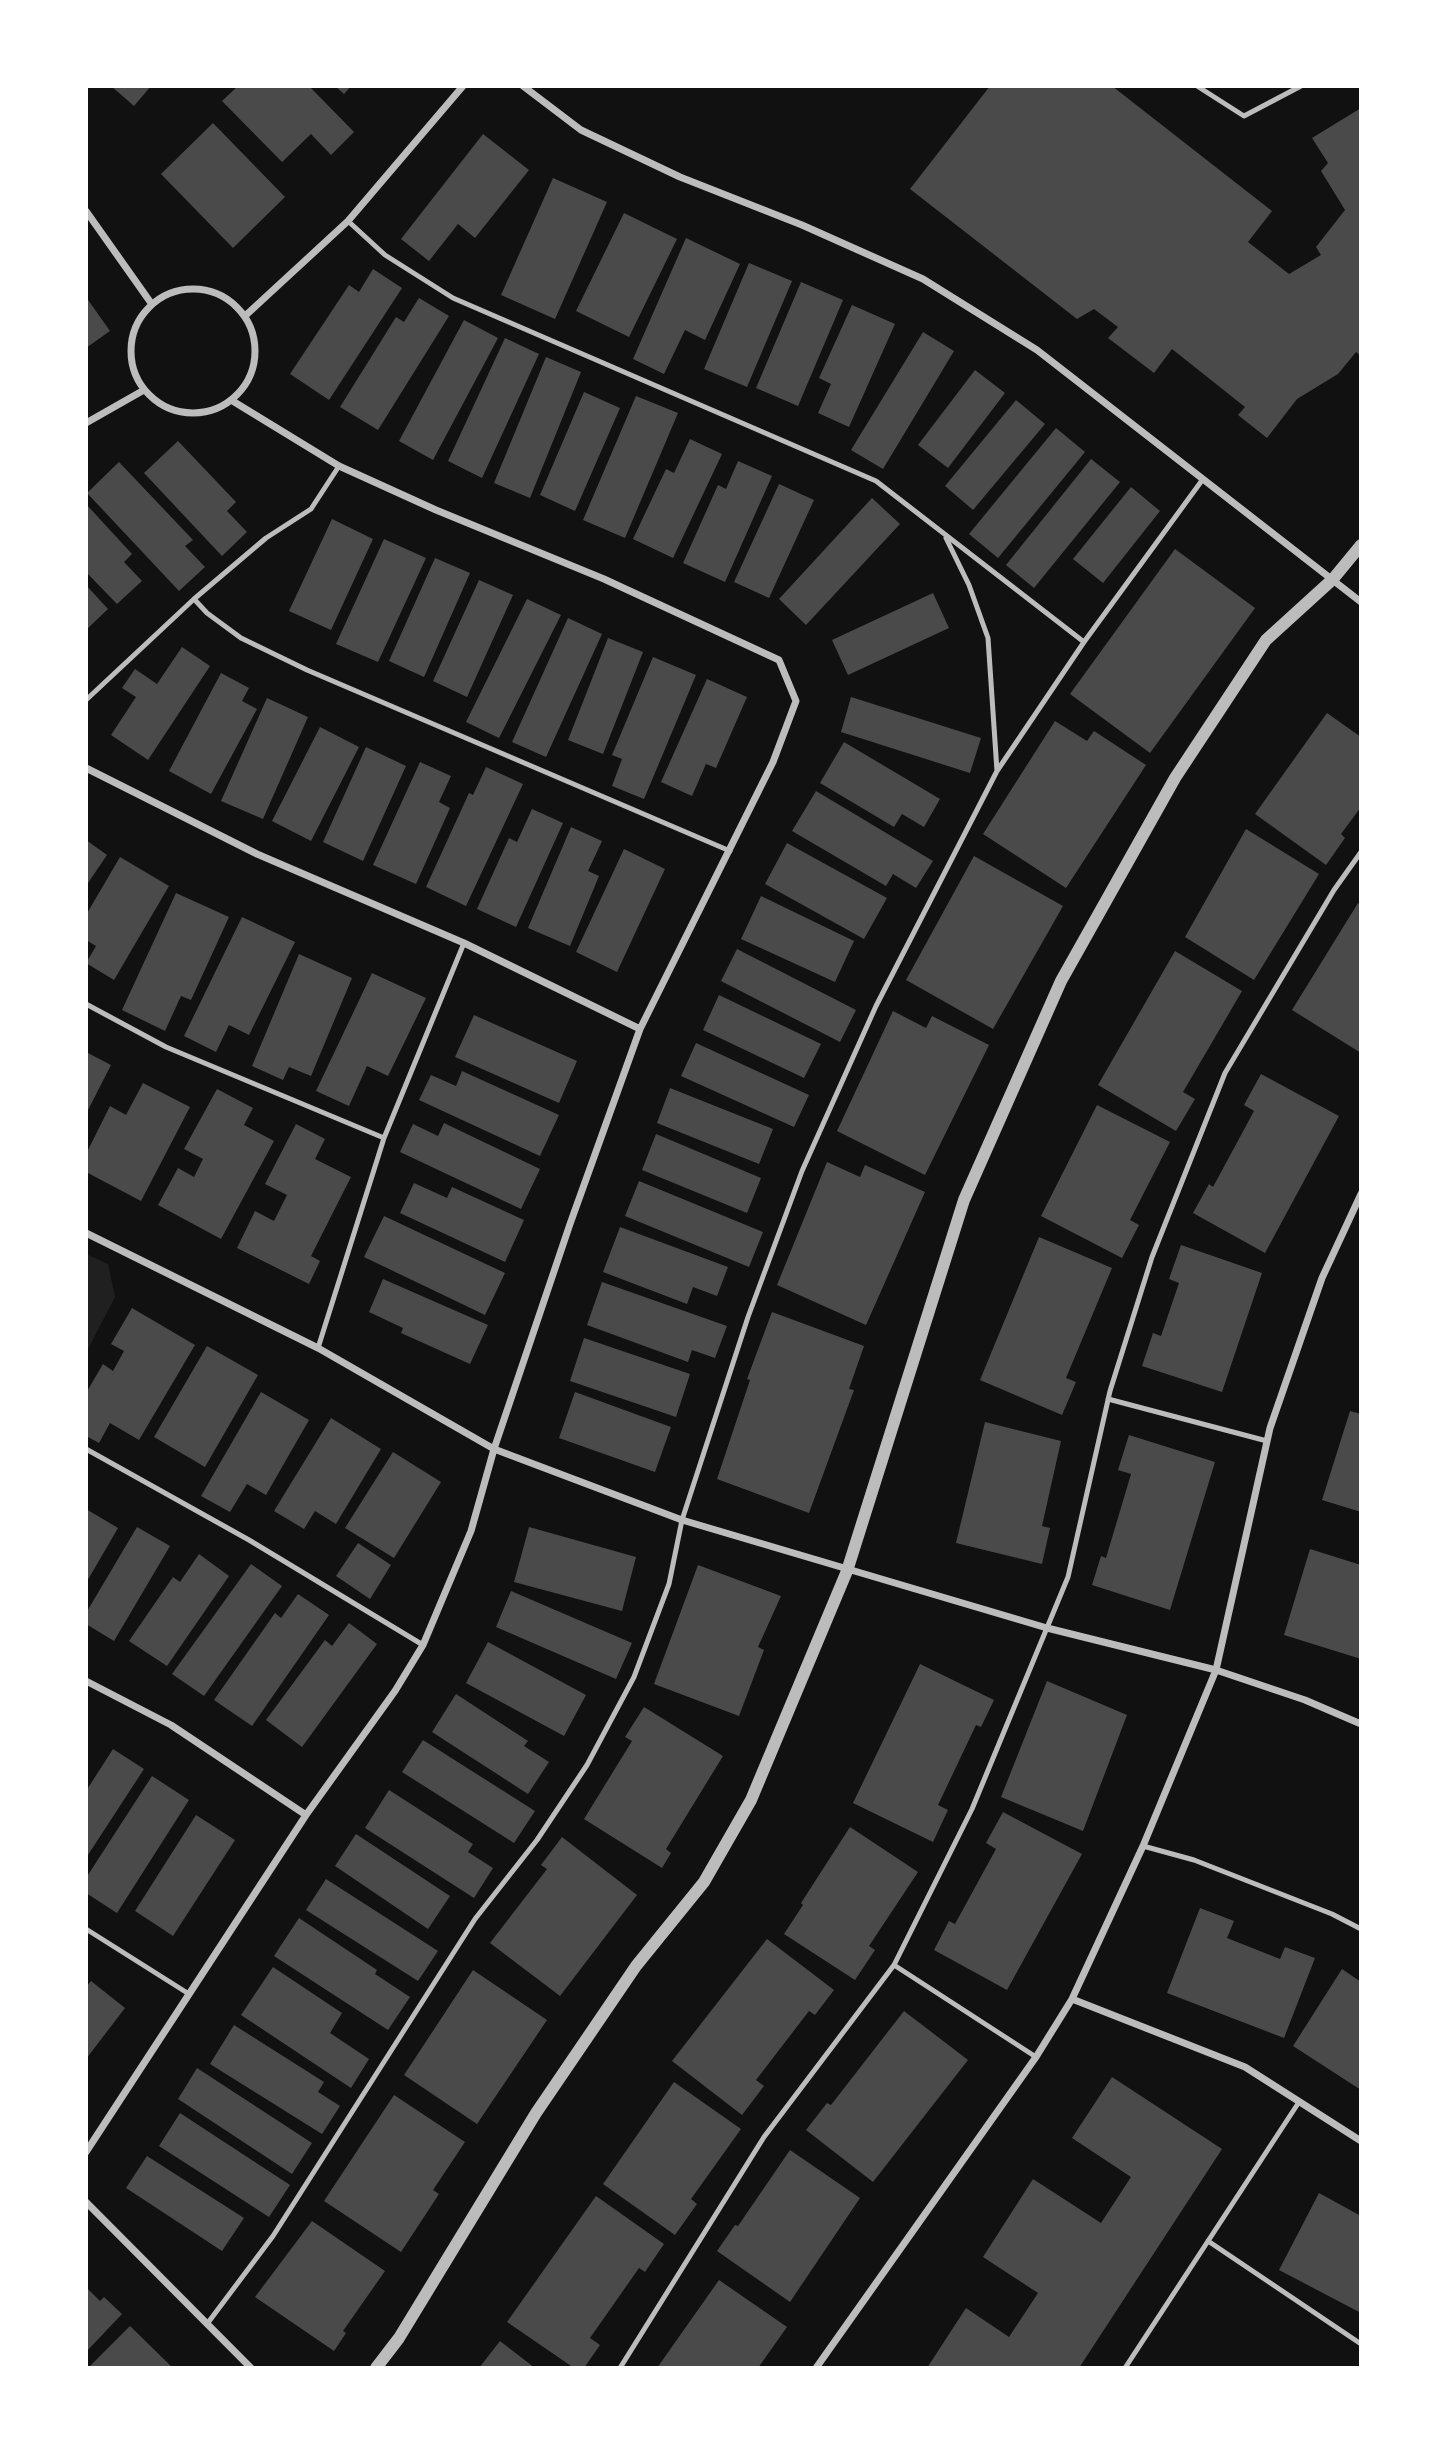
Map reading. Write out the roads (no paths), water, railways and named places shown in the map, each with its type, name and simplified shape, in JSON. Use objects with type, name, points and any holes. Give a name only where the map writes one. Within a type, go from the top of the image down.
[{"type":"street","points":[[245,316],[348,220],[463,86]]},
{"type":"street","points":[[523,86],[581,130],[680,177],[802,225],[923,279],[1037,350],[1361,602]]},
{"type":"street","points":[[86,211],[151,303]]},
{"type":"street","points":[[190,288],[211,291],[230,300],[245,316],[254,338],[255,361],[247,383],[231,400],[215,410],[186,412],[158,403],[144,390],[132,369],[130,345],[137,322],[151,303],[169,292],[190,288]]},
{"type":"street","points":[[86,423],[144,390]]},
{"type":"street","points":[[86,2152],[306,1815],[424,1645],[471,1531],[494,1449],[640,1029],[773,762],[796,701],[779,660],[604,579],[436,510],[339,466],[231,400]]},
{"type":"street","points":[[376,2368],[399,2338],[536,2113],[636,1966],[704,1882],[751,1800],[848,1571],[964,1200],[1061,981],[1175,778],[1266,640],[1333,579],[1361,545]]},
{"type":"street","points":[[86,768],[257,854],[464,943],[640,1029]]},
{"type":"street","points":[[816,2368],[1036,2057],[1072,1999],[1143,1846],[1216,1670],[1267,1441],[1322,1279],[1361,1194]]},
{"type":"street","points":[[86,1233],[318,1348],[494,1449],[682,1520],[1047,1628],[1216,1670],[1305,1700],[1361,1724]]},
{"type":"street","points":[[86,1681],[171,1725],[306,1815]]},
{"type":"street","points":[[1072,1999],[1245,2067],[1361,2141]]},
{"type":"street","points":[[86,2202],[251,2368]]},
{"type":"lane","points":[[1197,86],[1244,116],[1300,86]]},
{"type":"lane","points":[[348,220],[386,254],[453,298],[876,481],[1084,642]]},
{"type":"lane","points":[[86,700],[194,599],[266,538],[311,509],[339,466]]},
{"type":"lane","points":[[207,2324],[273,2236],[475,1919],[537,1840],[587,1765],[634,1677],[669,1584],[682,1520],[748,1317],[802,1171],[876,1006],[997,771],[1084,642],[1203,479]]},
{"type":"lane","points":[[945,535],[969,585],[988,638],[997,771]]},
{"type":"lane","points":[[194,599],[207,613],[241,638],[307,670],[730,851]]},
{"type":"lane","points":[[620,2368],[764,2137],[894,1965],[972,1809],[1068,1577],[1108,1399],[1152,1257],[1226,1073],[1334,890],[1361,852]]},
{"type":"lane","points":[[318,1348],[384,1138],[464,943]]},
{"type":"lane","points":[[86,1004],[166,1047],[384,1138]]},
{"type":"lane","points":[[1108,1399],[1267,1441]]},
{"type":"lane","points":[[86,1449],[249,1540],[424,1645]]},
{"type":"lane","points":[[1143,1846],[1194,1860],[1332,1914],[1361,1930]]},
{"type":"lane","points":[[86,1929],[189,1994]]},
{"type":"lane","points":[[894,1965],[1036,2057]]},
{"type":"lane","points":[[1125,2368],[1299,2102]]},
{"type":"lane","points":[[1208,2241],[1361,2344]]}]
